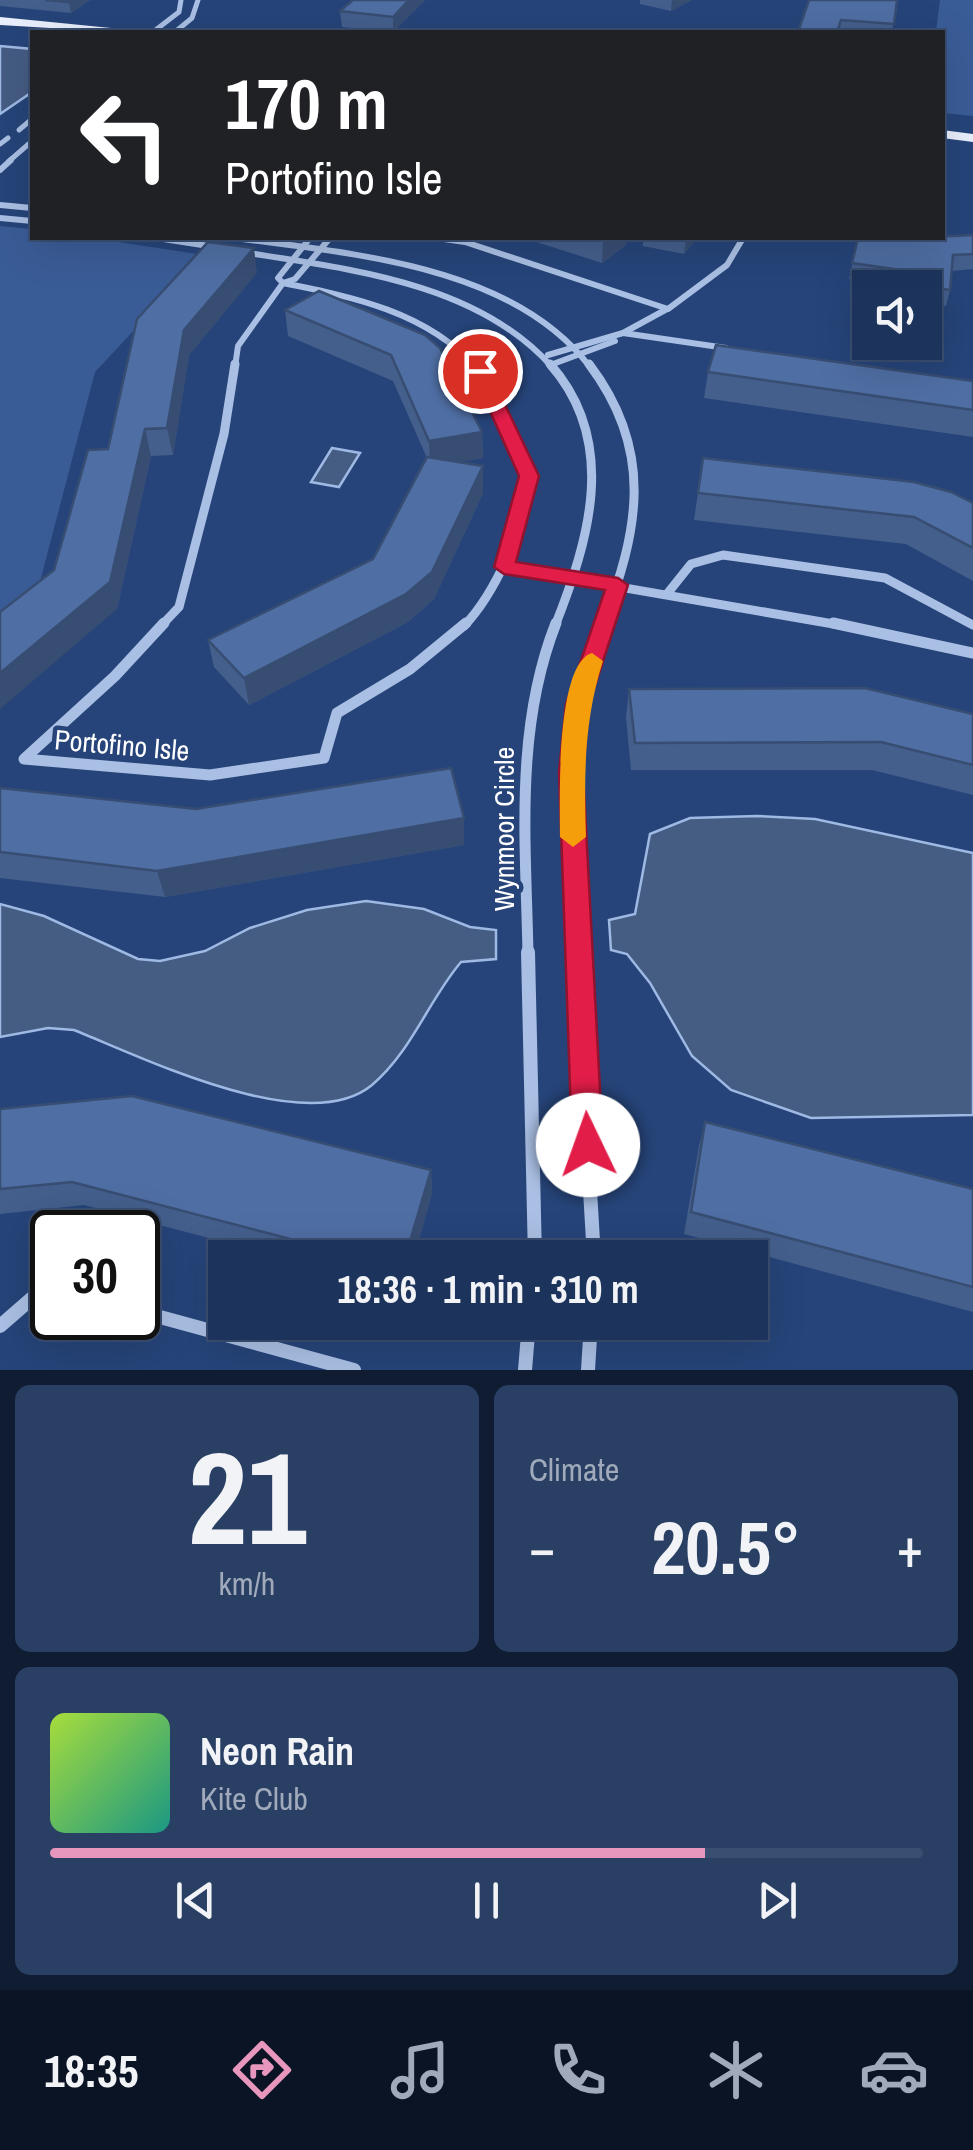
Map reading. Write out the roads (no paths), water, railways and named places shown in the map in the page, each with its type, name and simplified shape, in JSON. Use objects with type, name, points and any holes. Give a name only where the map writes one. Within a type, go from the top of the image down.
[{"type":"main road","points":[[0,20],[93,30]]},
{"type":"main road","points":[[0,32],[30,35]]},
{"type":"main road","points":[[945,121],[973,124]]},
{"type":"main road","points":[[945,134],[973,138]]},
{"type":"street","points":[[156,30],[179,12],[181,0]]},
{"type":"street","points":[[177,30],[192,18],[198,0]]},
{"type":"street","points":[[18,130],[30,121]]},
{"type":"street","points":[[0,144],[8,138]]},
{"type":"street","points":[[0,170],[30,144]]},
{"type":"street","points":[[0,205],[30,208]]},
{"type":"street","points":[[0,218],[30,221]]},
{"type":"street","name":"Wynmoor Circle","points":[[169,240],[371,272],[455,297],[498,319],[550,360],[576,402],[592,448],[592,510],[575,578],[533,699],[524,766],[535,1240]]},
{"type":"street","points":[[251,240],[386,259],[470,286],[519,309],[580,352],[602,376],[625,419],[633,462],[632,540],[577,704],[571,772],[574,920],[593,1240]]},
{"type":"street","points":[[291,260],[308,240]]},
{"type":"street","name":"Portofino Isle","points":[[291,260],[278,278],[283,283],[342,294],[429,328],[460,349],[480,371],[529,476],[504,567],[474,619],[442,648],[337,713],[324,758],[210,775],[24,759],[115,676],[179,607],[224,434],[238,346],[283,283],[295,279],[328,240]]},
{"type":"street","points":[[451,240],[668,309]]},
{"type":"street","points":[[550,360],[580,352],[668,309],[726,265],[742,240]]},
{"type":"street","points":[[623,333],[744,350]]},
{"type":"street","points":[[667,594],[690,564],[723,556],[884,578],[973,625]]},
{"type":"street","points":[[504,567],[973,653]]},
{"type":"street","points":[[0,1326],[30,1300]]},
{"type":"street","points":[[160,1317],[354,1370]]},
{"type":"street","points":[[525,1370],[528,1340]]},
{"type":"street","points":[[588,1370],[590,1340]]}]
